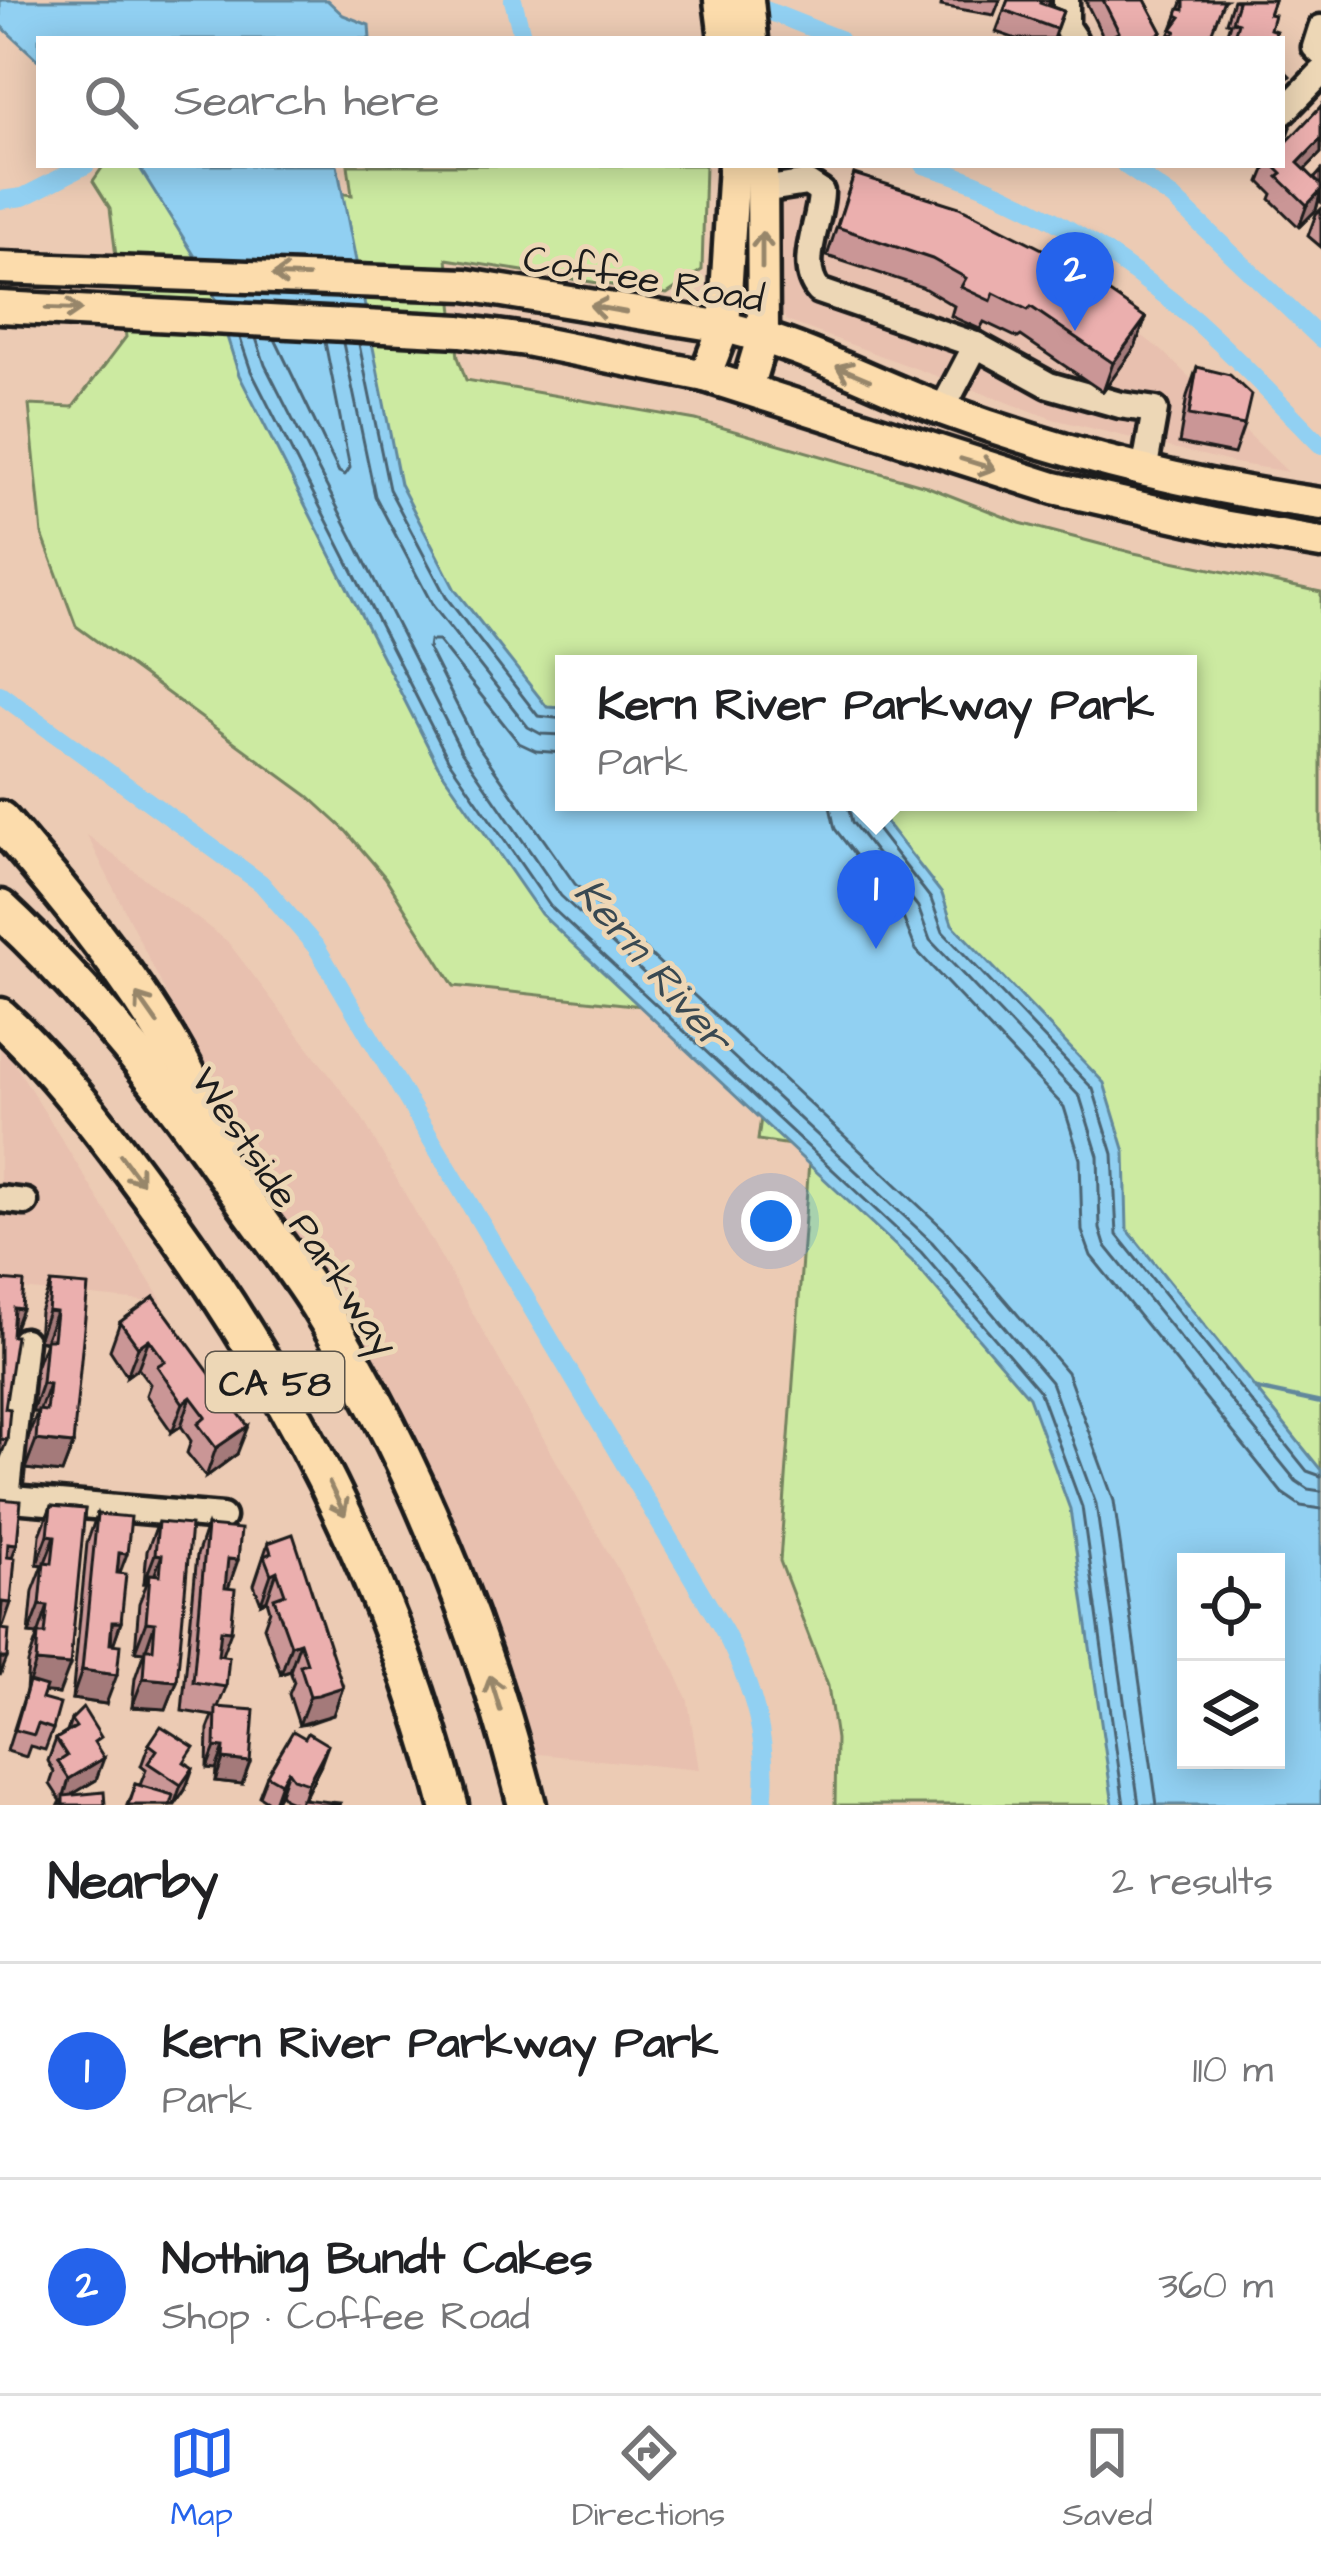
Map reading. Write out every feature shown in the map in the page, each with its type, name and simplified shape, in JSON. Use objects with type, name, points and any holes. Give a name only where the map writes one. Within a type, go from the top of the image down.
[{"type":"highway","points":[[0,820],[154,1019],[194,1082],[236,1188]]},
{"type":"highway","name":"Westside Parkway","points":[[0,909],[70,979],[187,1116],[318,1304],[414,1483],[487,1667],[527,1805]]},
{"type":"highway","name":"CA 58","points":[[0,1017],[92,1116],[224,1300],[307,1438],[396,1636],[449,1805]]},
{"type":"highway","points":[[0,1043],[61,1084],[92,1116]]},
{"type":"main road","points":[[720,0],[725,36]]},
{"type":"main road","points":[[748,0],[752,36]]},
{"type":"main road","points":[[705,376],[724,327],[734,168]]},
{"type":"main road","points":[[747,388],[763,335],[762,177]]},
{"type":"main road","name":"Coffee Road","points":[[0,268],[407,280],[534,294],[724,327],[763,335],[942,410],[1068,454],[1321,504]]},
{"type":"main road","points":[[0,307],[128,311],[526,340],[705,376],[1054,488],[1178,518],[1319,542]]},
{"type":"main road","points":[[832,417],[853,408],[912,423],[934,421],[942,410]]},
{"type":"main road","points":[[1144,472],[1144,491],[1158,498],[1294,524],[1319,542]]},
{"type":"street","points":[[1066,0],[1066,27],[1072,36]]},
{"type":"street","points":[[1321,28],[1315,47],[1321,53]]},
{"type":"street","points":[[1285,109],[1321,73]]},
{"type":"street","points":[[762,177],[807,183],[821,192],[809,265],[812,283],[819,291],[976,345],[1049,385],[1155,410],[1144,472]]},
{"type":"street","points":[[942,410],[976,345]]},
{"type":"street","points":[[23,1341],[4,1498],[222,1517]]},
{"type":"shaded area","points":[[780,174],[940,217],[1078,287],[1161,350],[1288,472],[1053,419],[787,321],[777,305]]},
{"type":"shaded area","points":[[87,835],[227,941],[361,1116],[673,1667],[688,1701],[699,1770],[530,1753],[503,1668]]},
{"type":"shaded area","points":[[0,1034],[10,1056],[163,1303],[0,1287]]},
{"type":"green space","points":[[102,168],[156,168],[352,195],[348,168],[705,168],[702,270],[667,294],[447,259],[458,357],[466,380],[696,420],[926,486],[1020,523],[1134,553],[1321,592],[1321,1805],[835,1805],[836,1739],[828,1686],[780,1561],[810,1148],[758,1140],[774,1020],[454,986],[385,877],[346,831],[308,796],[76,626],[42,534],[29,405],[73,407],[126,337],[110,208],[93,181]]},
{"type":"water","points":[[0,0],[327,0],[343,15],[369,25],[370,36],[36,36],[36,58],[0,25]]},
{"type":"water","name":"Kern River","points":[[140,168],[338,168],[400,484],[455,590],[547,707],[555,707],[555,811],[877,811],[942,894],[952,924],[1104,1083],[1125,1152],[1127,1229],[1321,1470],[1321,1805],[1113,1805],[1070,1509],[1029,1397],[912,1261],[541,914],[438,766],[239,375],[209,279]]},
{"type":"building","points":[[1008,0],[1041,0],[1063,11],[1056,29],[1004,10]]},
{"type":"building","points":[[1103,0],[1145,0],[1162,32],[1112,36],[1119,32]]},
{"type":"building","points":[[1184,0],[1224,0],[1210,36],[1169,36],[1176,31],[1172,29],[1181,17],[1179,9],[1184,10]]},
{"type":"building","points":[[1234,0],[1274,0],[1269,14],[1274,15],[1270,29],[1276,31],[1275,36],[1234,36],[1238,23],[1232,21],[1238,2]]},
{"type":"building","points":[[1321,106],[1321,139],[1298,163],[1321,185],[1307,205],[1278,177],[1282,174],[1276,168],[1285,168],[1285,144]]},
{"type":"building","points":[[854,174],[959,207],[1056,256],[1146,318],[1113,363],[1031,307],[1028,310],[994,293],[991,301],[961,287],[966,278],[932,259],[837,227]]},
{"type":"building","points":[[1197,367],[1230,375],[1251,395],[1244,425],[1189,415]]},
{"type":"building","points":[[0,1280],[24,1282],[22,1309],[14,1308],[12,1336],[16,1336],[5,1408],[10,1409],[7,1440],[0,1439]]},
{"type":"building","points":[[51,1283],[88,1286],[73,1444],[36,1440],[38,1410],[46,1411],[49,1384],[42,1383],[46,1339],[53,1339],[56,1312],[48,1311]]},
{"type":"building","points":[[154,1297],[248,1426],[216,1448],[198,1424],[206,1417],[191,1397],[183,1403],[157,1366],[165,1361],[149,1339],[138,1347],[120,1322]]},
{"type":"building","points":[[0,1499],[21,1501],[17,1544],[8,1543],[7,1557],[15,1558],[11,1603],[2,1602],[0,1627]]},
{"type":"building","points":[[51,1506],[85,1509],[70,1665],[36,1662],[38,1634],[45,1634],[48,1606],[40,1605],[44,1562],[52,1563],[55,1536],[48,1535]]},
{"type":"building","points":[[97,1514],[131,1517],[127,1554],[119,1553],[117,1573],[126,1574],[121,1622],[112,1622],[110,1644],[120,1645],[117,1675],[82,1670]]},
{"type":"building","points":[[158,1522],[191,1525],[177,1681],[143,1678],[145,1649],[153,1649],[155,1623],[146,1622],[150,1574],[160,1575],[162,1555],[155,1554]]},
{"type":"building","points":[[207,1526],[241,1529],[238,1560],[228,1559],[225,1588],[235,1589],[231,1631],[221,1630],[218,1655],[229,1657],[226,1687],[193,1682]]},
{"type":"building","points":[[293,1534],[343,1687],[318,1695],[310,1696],[300,1665],[307,1663],[300,1642],[291,1645],[274,1598],[285,1594],[277,1571],[271,1574],[264,1556],[271,1553],[268,1543]]},
{"type":"building","points":[[0,1629],[9,1630],[7,1658],[0,1658]]},
{"type":"building","points":[[29,1682],[46,1687],[42,1699],[60,1704],[53,1729],[38,1724],[34,1735],[15,1730]]},
{"type":"building","points":[[216,1707],[254,1710],[250,1762],[223,1759],[224,1748],[215,1747]]},
{"type":"building","points":[[83,1708],[101,1737],[94,1742],[104,1758],[69,1779],[58,1762],[67,1756],[56,1739],[76,1727],[71,1720]]},
{"type":"building","points":[[161,1726],[194,1747],[184,1762],[193,1768],[181,1785],[148,1763],[157,1750],[149,1744]]},
{"type":"building","points":[[293,1731],[305,1738],[308,1733],[328,1745],[308,1783],[288,1771],[281,1783],[267,1775]]},
{"type":"building","points":[[135,1784],[173,1795],[170,1805],[128,1805]]},
{"type":"building","points":[[104,1792],[105,1805],[63,1805],[63,1796]]},
{"type":"building","points":[[301,1799],[340,1803],[300,1805]]},
{"type":"waterway","points":[[513,0],[522,36]]},
{"type":"waterway","points":[[743,1],[831,36]]},
{"type":"waterway","points":[[0,200],[23,197],[80,168]]},
{"type":"waterway","points":[[933,168],[1033,209],[1135,272],[1212,336],[1321,445]]},
{"type":"waterway","points":[[1129,168],[1173,198],[1321,339]]},
{"type":"waterway","points":[[0,694],[261,883],[317,948],[724,1631],[757,1715],[764,1759],[763,1805]]},
{"type":"waterway","points":[[1256,1389],[1321,1403]]},
{"type":"place","name":"Nothing Bundt Cakes","points":[[1075,331]]},
{"type":"place","name":"Kern River Parkway Park","points":[[876,949]]}]
